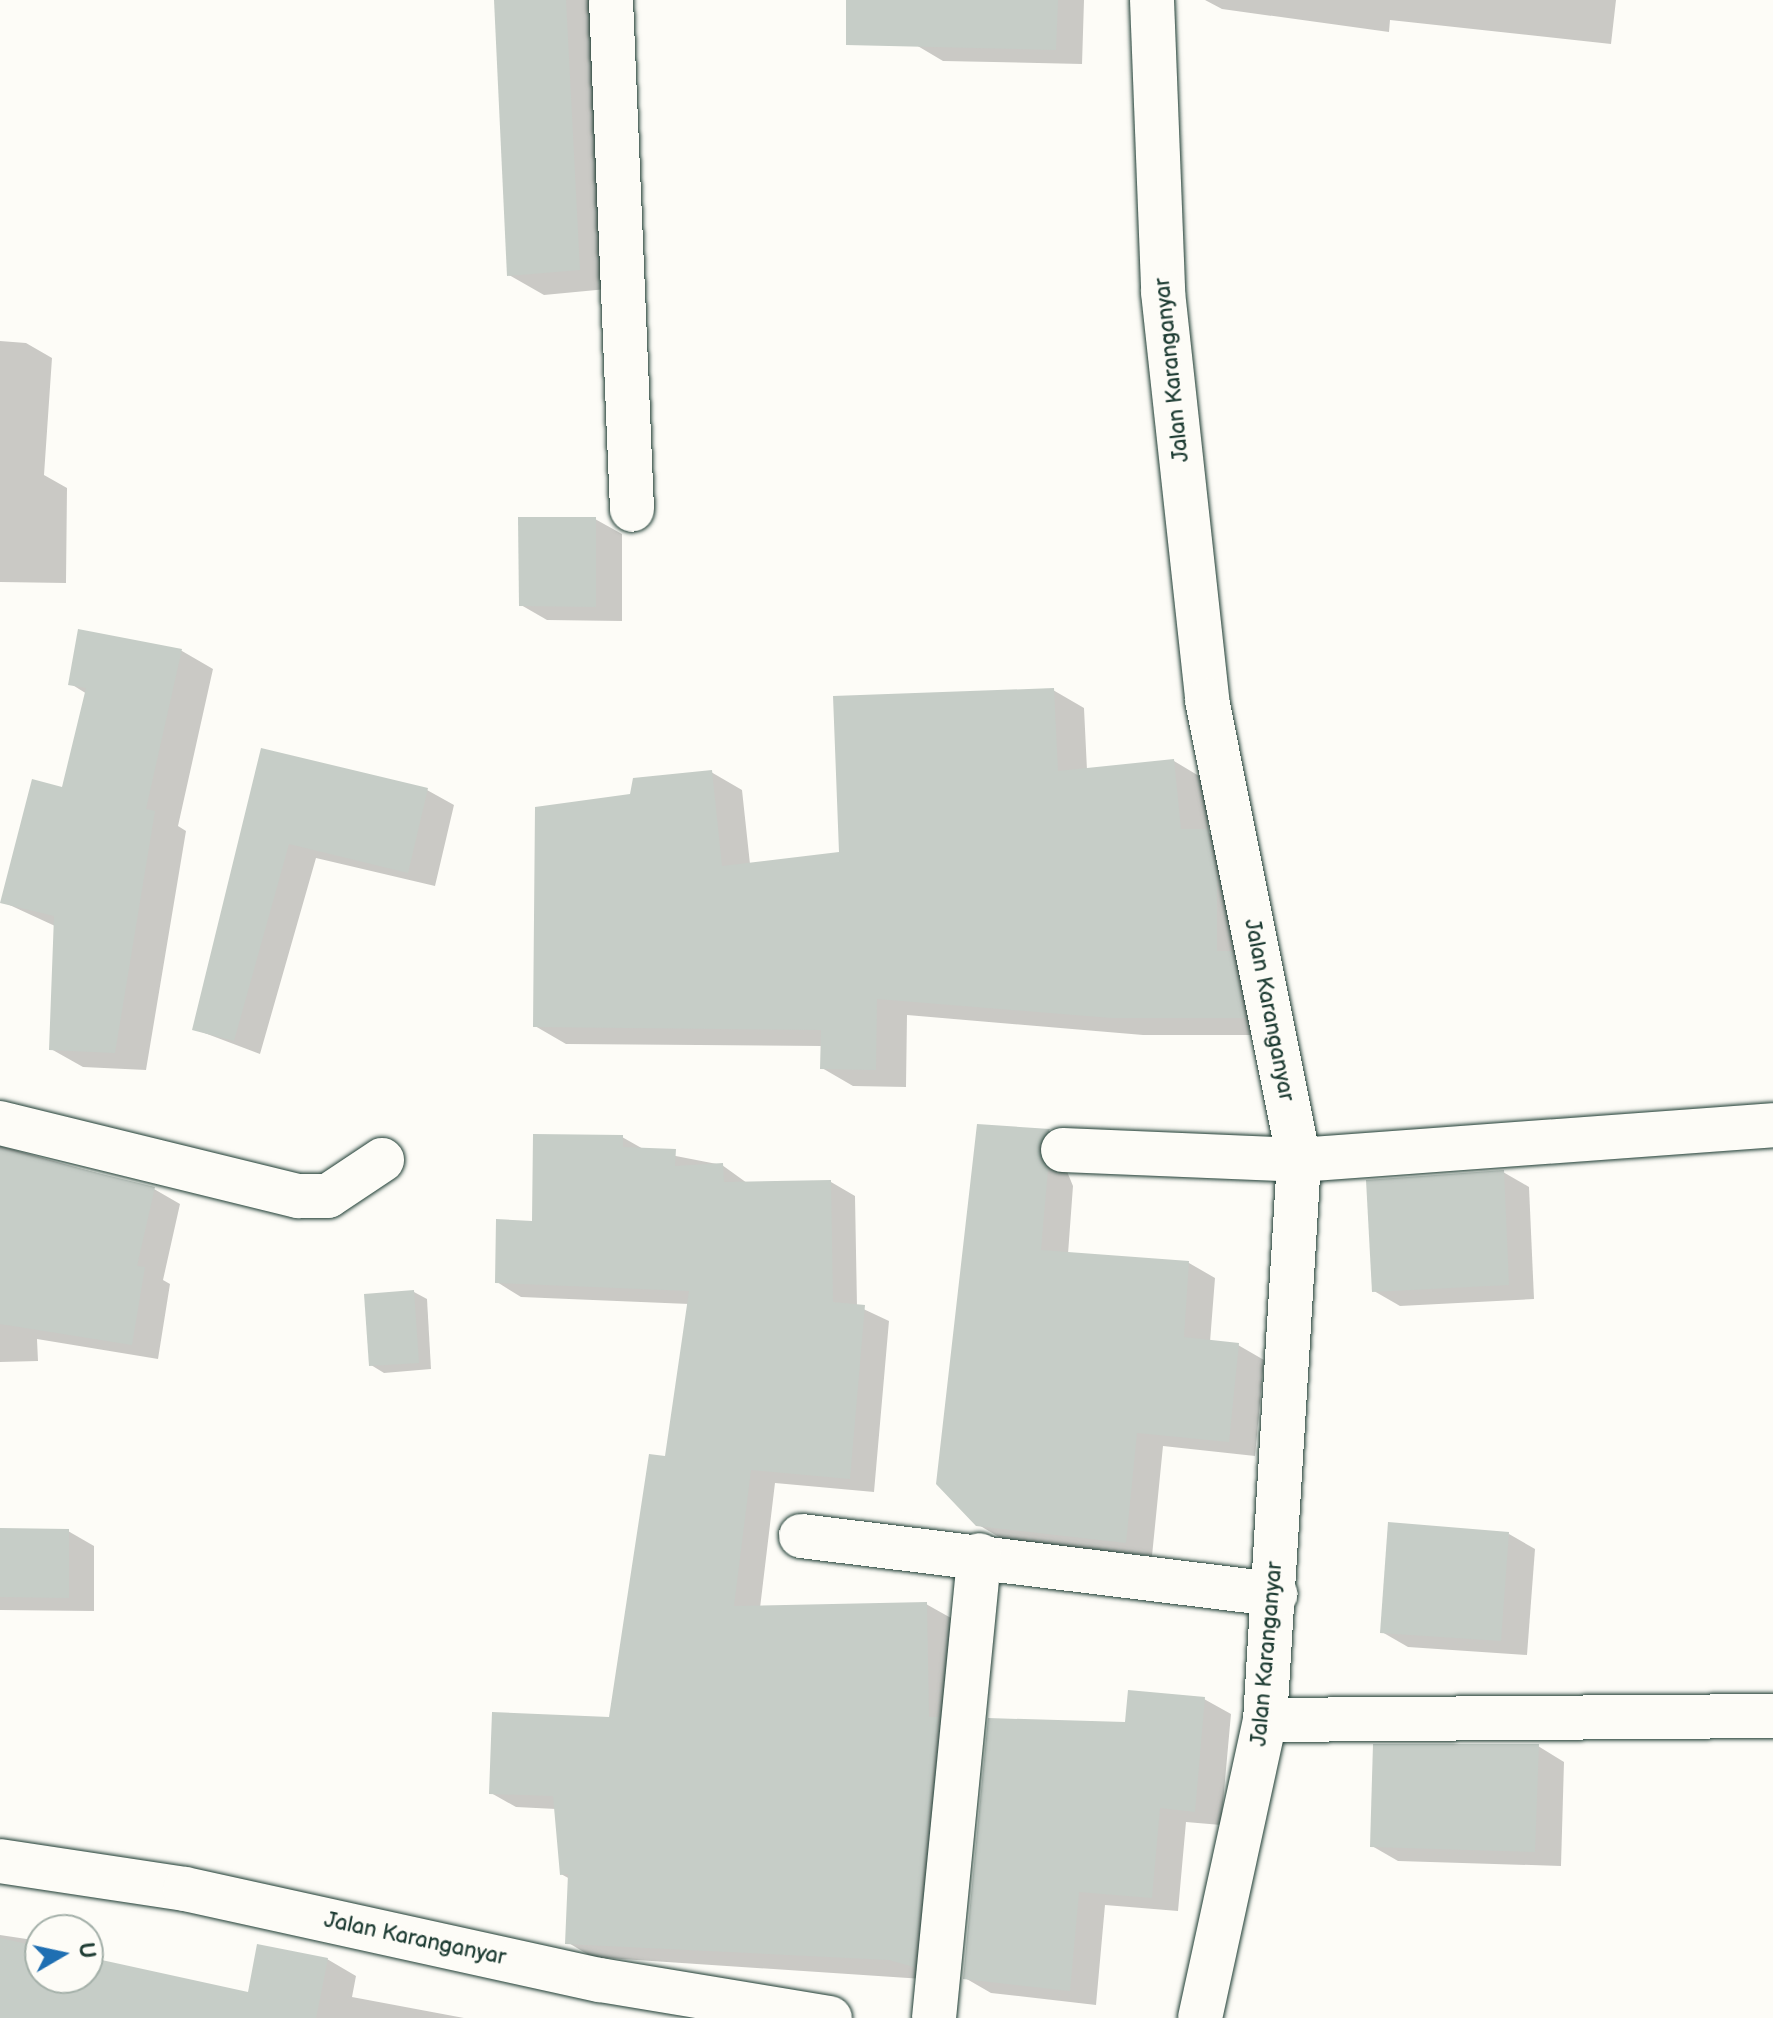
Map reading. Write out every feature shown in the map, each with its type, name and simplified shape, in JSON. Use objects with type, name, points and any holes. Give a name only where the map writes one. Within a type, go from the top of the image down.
[{"type":"street","points":[[611,0],[632,510]]},
{"type":"street","name":"Jalan Karanganyar","points":[[1152,0],[1163,292],[1207,700],[1299,1160],[1265,1720],[1200,2018]]},
{"type":"street","points":[[0,1123],[298,1196],[328,1196],[382,1160]]},
{"type":"street","points":[[1063,1150],[1299,1160],[1773,1125]]},
{"type":"street","points":[[801,1536],[979,1555],[1275,1594]]},
{"type":"street","points":[[934,2018],[979,1555]]},
{"type":"street","points":[[1265,1720],[1773,1716]]},
{"type":"street","name":"Jalan Karanganyar","points":[[0,1861],[185,1889],[600,1980],[830,2018]]},
{"type":"building","points":[[494,0],[566,0],[580,270],[507,276]]},
{"type":"building","points":[[846,0],[1058,0],[1056,50],[846,45]]},
{"type":"building","points":[[518,517],[596,517],[596,607],[519,606]]},
{"type":"building","points":[[78,629],[182,649],[146,809],[155,811],[115,1053],[49,1050],[54,916],[0,903],[32,779],[62,787],[86,688],[68,685]]},
{"type":"building","points":[[1054,688],[1058,771],[1174,759],[1181,829],[1207,829],[1217,878],[1217,951],[1232,951],[1245,1018],[1111,1018],[877,999],[876,1070],[820,1069],[821,1030],[533,1027],[535,807],[630,794],[633,778],[712,770],[722,866],[839,852],[833,696]]},
{"type":"building","points":[[261,748],[428,788],[408,873],[289,844],[234,1041],[192,1030]]},
{"type":"building","points":[[977,1124],[1050,1129],[1038,1148],[1048,1169],[1041,1250],[1189,1261],[1184,1337],[1239,1343],[1229,1442],[1137,1433],[1126,1543],[976,1526],[936,1484]]},
{"type":"building","points":[[533,1134],[623,1135],[623,1147],[676,1149],[675,1166],[723,1163],[724,1182],[831,1180],[833,1302],[865,1305],[850,1479],[751,1470],[734,1606],[927,1602],[929,1717],[938,1717],[914,1967],[889,1960],[565,1944],[568,1874],[560,1875],[553,1796],[489,1794],[492,1712],[609,1717],[649,1454],[665,1456],[689,1291],[495,1283],[496,1219],[532,1221]]},
{"type":"building","points":[[0,1149],[155,1187],[137,1266],[145,1267],[132,1345],[0,1324]]},
{"type":"building","points":[[1504,1170],[1509,1285],[1372,1292],[1366,1180]]},
{"type":"building","points":[[414,1290],[419,1363],[369,1366],[364,1294]]},
{"type":"building","points":[[1388,1522],[1509,1532],[1501,1641],[1380,1633]]},
{"type":"building","points":[[0,1528],[69,1529],[69,1598],[0,1597]]},
{"type":"building","points":[[1128,1690],[1205,1697],[1195,1812],[1160,1808],[1152,1898],[1079,1892],[1070,1991],[963,1979],[988,1718],[1125,1722]]},
{"type":"building","points":[[1373,1744],[1539,1744],[1535,1852],[1370,1847]]},
{"type":"building","points":[[0,1938],[24,1943],[24,1994],[104,1994],[104,1960],[248,1992],[257,1944],[328,1958],[316,2018],[0,2018]]}]
